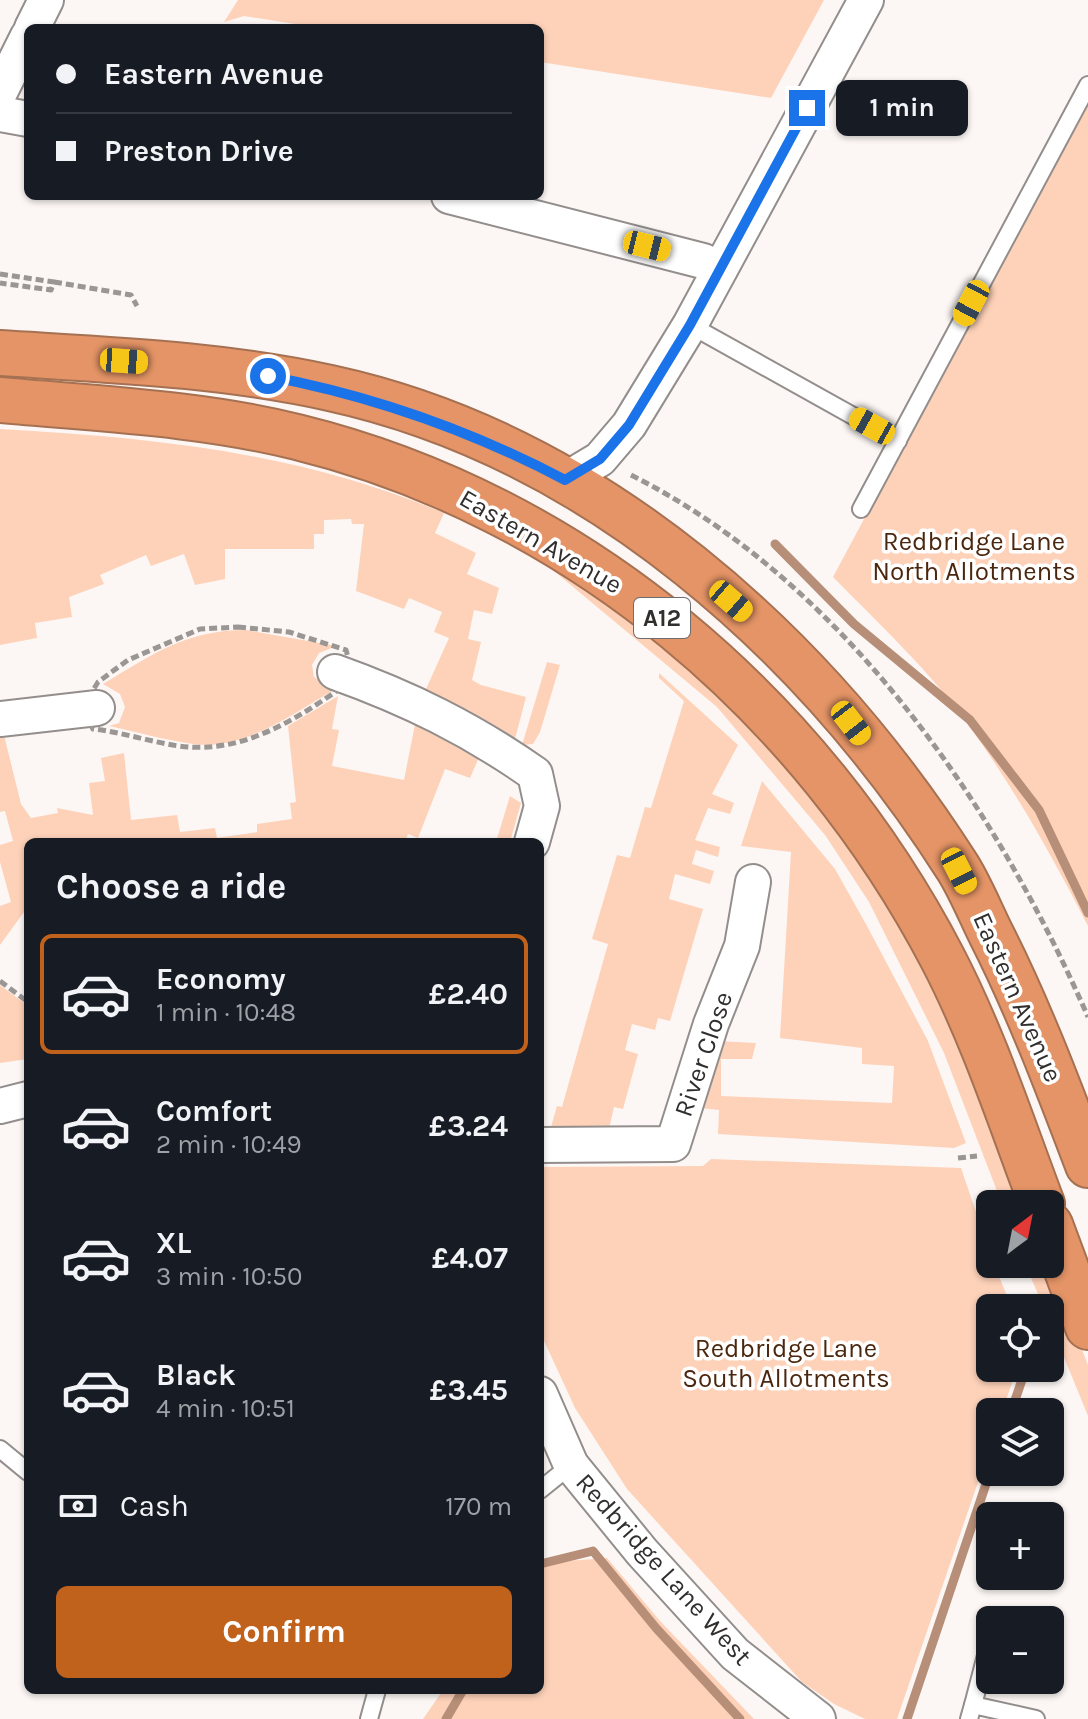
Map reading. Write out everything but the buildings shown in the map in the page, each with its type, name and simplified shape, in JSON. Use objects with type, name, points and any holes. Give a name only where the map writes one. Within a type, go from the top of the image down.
[{"type":"highway","name":"A12","points":[[0,334],[154,363]]},
{"type":"highway","name":"Eastern Avenue","points":[[0,353],[154,363],[268,376],[333,388],[413,412],[509,450],[565,480],[690,566],[773,637],[835,703],[899,784],[959,871],[1030,1010],[1088,1165]]},
{"type":"highway","name":"Eastern Avenue","points":[[0,400],[255,428],[379,460],[438,483],[515,520],[630,593],[704,652],[775,719],[832,787],[883,858],[962,996],[1037,1190]]},
{"type":"highway","points":[[1064,1263],[1088,1327]]},
{"type":"street","points":[[34,24],[46,0]]},
{"type":"street","points":[[565,480],[600,459],[629,425],[690,325],[866,0]]},
{"type":"street","points":[[0,92],[15,49]]},
{"type":"street","points":[[0,114],[24,118]]},
{"type":"street","points":[[465,200],[703,261],[720,269]]},
{"type":"street","points":[[344,676],[436,712],[483,737],[535,774],[542,806],[533,838]]},
{"type":"street","points":[[0,719],[90,708]]},
{"type":"street","name":"River Close","points":[[544,1145],[673,1144],[711,1024],[742,946],[753,882]]},
{"type":"street","points":[[0,1106],[24,1100]]},
{"type":"street","name":"Redbridge Lane West","points":[[544,1403],[571,1465],[642,1552],[735,1654],[818,1719]]},
{"type":"lane","points":[[861,509],[1088,85]]},
{"type":"lane","points":[[690,325],[898,441]]},
{"type":"lane","points":[[0,1449],[24,1469]]},
{"type":"lane","points":[[544,1487],[571,1465]]},
{"type":"lane","points":[[369,1719],[376,1694]]},
{"type":"lane","points":[[971,1712],[1036,1719]]},
{"type":"path","points":[[0,274],[131,295],[137,306]]},
{"type":"path","points":[[0,283],[51,290],[54,282]]},
{"type":"path","points":[[238,627],[319,639],[346,650],[344,676],[267,732],[223,748],[176,746],[93,729],[90,708],[98,682],[128,660],[200,629],[238,627]]},
{"type":"path","points":[[0,981],[24,999]]},
{"type":"path","points":[[958,1158],[977,1156]]},
{"type":"green space","points":[[238,0],[824,0],[771,98],[544,63],[544,24],[295,24],[244,16],[224,22]]},
{"type":"green space","name":"Redbridge Lane North Allotments","points":[[1088,100],[1088,926],[1032,823],[969,726],[921,667],[833,577]]},
{"type":"green space","points":[[0,429],[171,443],[280,462],[335,475],[444,513],[435,533],[476,553],[467,574],[499,588],[492,614],[474,610],[468,639],[481,642],[472,680],[526,697],[515,739],[426,689],[449,638],[434,632],[442,612],[409,598],[404,609],[356,591],[364,524],[352,524],[351,519],[324,520],[324,534],[314,534],[314,549],[225,549],[225,579],[195,585],[184,554],[151,566],[146,555],[100,575],[104,584],[69,597],[72,617],[35,623],[37,638],[0,645]]},
{"type":"green space","points":[[542,561],[587,582],[689,660],[840,822],[925,960],[1019,1190],[997,1190],[944,1053],[869,902],[825,835],[717,707]]},
{"type":"green space","points":[[246,630],[337,646],[319,653],[312,665],[314,677],[334,690],[267,729],[231,742],[193,744],[109,726],[119,723],[125,707],[120,694],[103,684],[154,654],[188,639]]},
{"type":"green space","points":[[547,662],[560,665],[540,732],[533,744],[522,745]]},
{"type":"green space","points":[[659,673],[738,745],[712,794],[734,803],[730,814],[708,808],[695,840],[720,847],[718,857],[696,850],[692,864],[714,871],[710,884],[675,874],[669,899],[703,909],[670,1021],[658,1018],[655,1030],[632,1024],[625,1050],[638,1054],[623,1109],[614,1107],[608,1133],[544,1131],[544,1126],[551,1127],[557,1106],[562,1107],[608,944],[592,939],[617,855],[630,858],[645,807],[651,808],[684,701],[659,678]]},
{"type":"green space","points":[[338,696],[332,729],[339,730],[332,766],[404,780],[416,719],[480,755],[470,778],[445,769],[418,838],[408,834],[406,838],[217,838],[257,832],[257,824],[292,819],[290,803],[296,802],[288,726]]},
{"type":"green space","points":[[4,735],[21,804],[31,818],[58,813],[57,808],[93,815],[89,783],[105,781],[101,758],[124,753],[131,820],[177,815],[180,832],[215,828],[217,838],[24,838],[24,912],[0,945],[0,906],[11,902],[0,862],[0,845],[13,841],[5,811],[0,812],[0,736]]},
{"type":"green space","points":[[762,781],[835,869],[928,1041],[966,1143],[954,1148],[718,1134],[719,1110],[700,1108],[717,1041],[756,1043],[752,1059],[721,1059],[721,1096],[892,1103],[894,1066],[862,1064],[862,1048],[780,1038],[791,852],[741,846]]},
{"type":"green space","points":[[510,796],[521,803],[511,838],[497,838]]},
{"type":"green space","points":[[0,985],[24,1003],[24,1060],[0,1063]]},
{"type":"green space","name":"Redbridge Lane South Allotments","points":[[711,1159],[961,1168],[976,1212],[976,1278],[1000,1278],[1006,1294],[976,1294],[976,1382],[1012,1382],[1007,1398],[976,1398],[977,1486],[897,1719],[865,1719],[834,1704],[802,1682],[627,1489],[575,1408],[544,1341],[544,1167],[703,1166]]},
{"type":"green space","points":[[1031,1278],[1054,1278],[1060,1294],[1038,1294]]},
{"type":"green space","points":[[1064,1304],[1088,1365],[1088,1416],[1064,1357]]},
{"type":"green space","points":[[607,1558],[660,1621],[754,1719],[423,1719],[440,1694],[544,1694],[544,1563]]},
{"type":"waterway","points":[[775,544],[854,624],[970,720],[1039,810],[1088,913]]},
{"type":"waterway","points":[[1016,1398],[1021,1382]]},
{"type":"waterway","points":[[907,1719],[985,1486]]},
{"type":"waterway","points":[[544,1563],[593,1551],[656,1628],[740,1719]]},
{"type":"waterway","points":[[446,1719],[461,1694]]},
{"type":"route","points":[[268,376],[333,388],[413,412],[509,450],[565,480],[600,459],[619,433],[629,425],[690,325],[807,108]]}]
